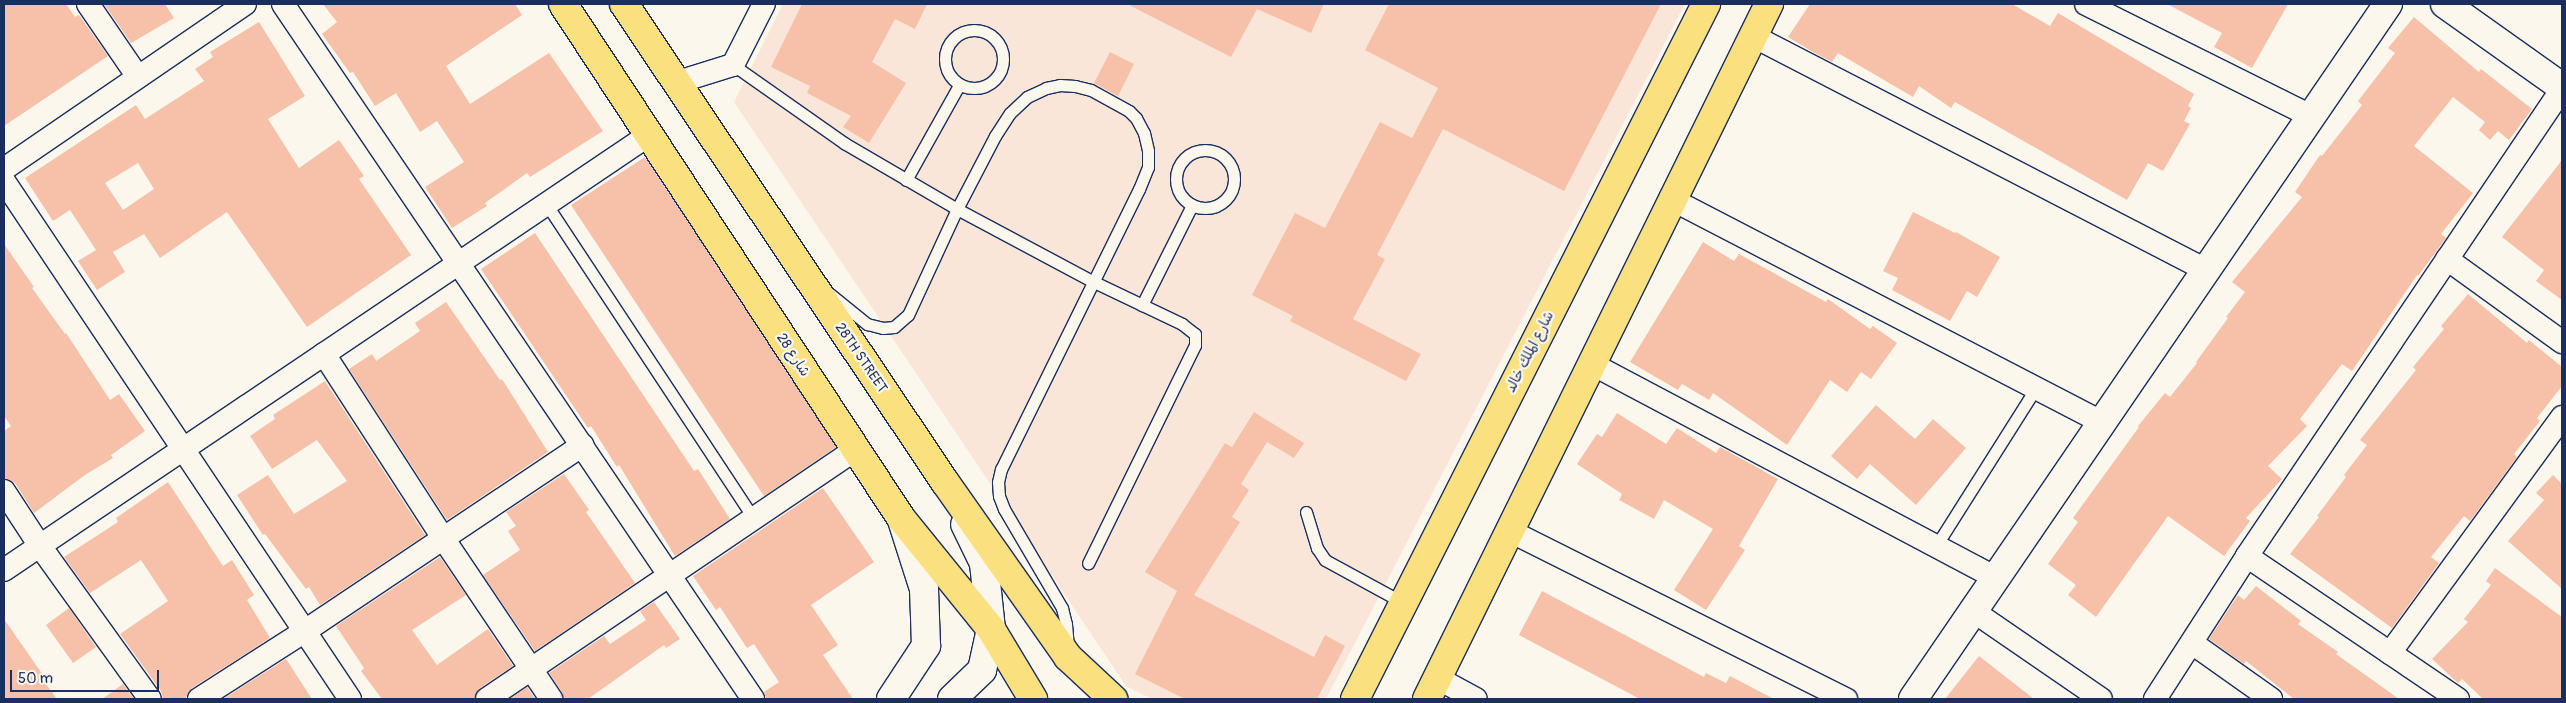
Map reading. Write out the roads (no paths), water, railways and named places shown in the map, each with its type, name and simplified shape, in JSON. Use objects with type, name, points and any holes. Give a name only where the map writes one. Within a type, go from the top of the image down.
[{"type":"main road","name":"شارع 28","points":[[563,4],[855,450],[901,518],[991,629],[1033,699]]},
{"type":"main road","name":"28TH STREET","points":[[624,4],[945,482],[1068,656],[1113,699]]},
{"type":"main road","name":"شارع الملك خالد","points":[[1355,699],[1706,4]]},
{"type":"main road","points":[[1432,689],[1769,4]]},
{"type":"street","points":[[88,4],[138,77]]},
{"type":"street","points":[[4,169],[245,4]]},
{"type":"street","points":[[283,4],[753,699]]},
{"type":"street","points":[[678,82],[733,65],[764,4]]},
{"type":"street","points":[[2086,4],[2311,116]]},
{"type":"street","points":[[1912,699],[2388,4]]},
{"type":"street","points":[[2155,699],[2247,556],[2562,88],[2445,4]]},
{"type":"street","points":[[1753,36],[2206,270]]},
{"type":"street","points":[[4,570],[458,263],[547,205],[649,134]]},
{"type":"street","points":[[4,181],[350,699]]},
{"type":"street","points":[[1673,200],[2102,422]]},
{"type":"street","points":[[2447,259],[2562,342]]},
{"type":"street","points":[[324,354],[443,538],[551,699]]},
{"type":"street","points":[[1592,364],[1996,578]]},
{"type":"street","points":[[2390,653],[2562,417]]},
{"type":"street","points":[[199,699],[305,631],[582,445]]},
{"type":"street","points":[[487,699],[855,450]]},
{"type":"street","points":[[945,482],[984,563],[991,629],[982,670],[952,699]]},
{"type":"street","points":[[4,491],[40,546],[150,699]]},
{"type":"street","points":[[891,699],[926,646],[924,588],[901,518]]},
{"type":"street","points":[[1510,531],[1846,699]]},
{"type":"street","points":[[2247,556],[2458,699]]},
{"type":"street","points":[[1973,611],[2101,699]]},
{"type":"street","points":[[2192,643],[2271,699]]},
{"type":"street","points":[[1432,689],[1476,699]]},
{"type":"lane","points":[[967,30],[985,32],[993,36],[1002,50],[1002,68],[998,76],[985,87],[967,88],[959,85],[952,80],[944,64],[947,47],[952,39],[967,30]]},
{"type":"lane","points":[[733,65],[844,144],[957,209],[1092,281],[1182,324],[1195,334],[1195,344],[1088,563]]},
{"type":"lane","points":[[906,180],[959,85]]},
{"type":"lane","points":[[803,272],[867,324],[883,328],[894,327],[908,315],[957,209],[995,136],[1010,112],[1027,97],[1046,88],[1060,85],[1091,90],[1129,111],[1136,118],[1144,133],[1148,151],[1148,167],[1139,189],[1001,469],[998,482],[999,496],[1004,509],[1062,608],[1066,624],[1068,656]]},
{"type":"lane","points":[[1213,151],[1222,155],[1233,170],[1232,189],[1227,197],[1211,207],[1192,205],[1184,199],[1176,182],[1180,164],[1194,152],[1213,151]]},
{"type":"lane","points":[[547,205],[754,519]]},
{"type":"lane","points":[[1142,305],[1192,205]]},
{"type":"lane","points":[[1936,546],[2036,388]]},
{"type":"lane","points":[[1306,512],[1317,548],[1325,560],[1404,602]]}]
